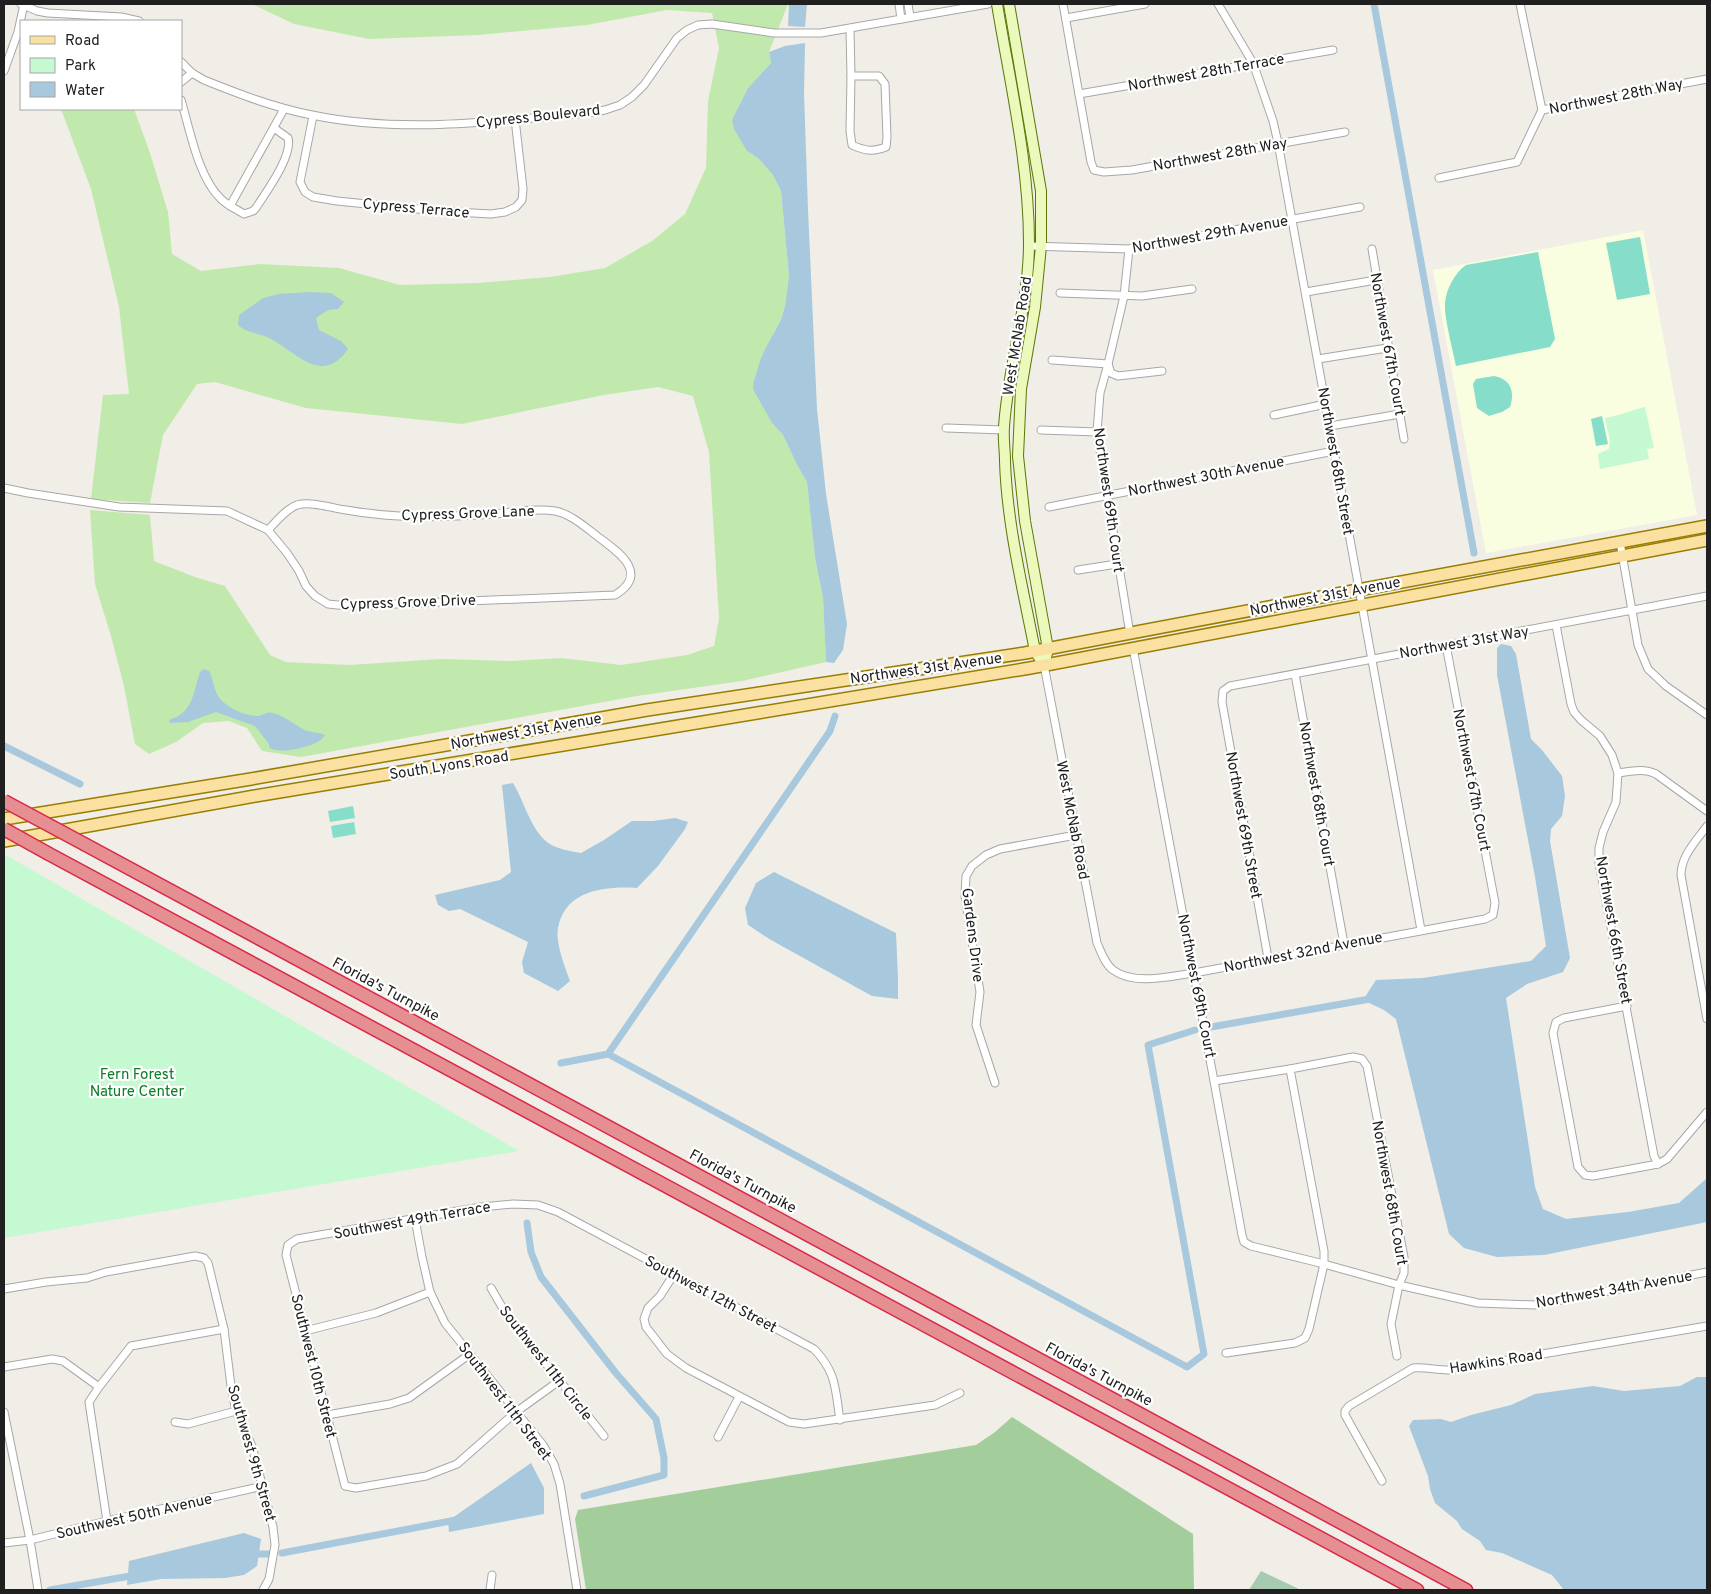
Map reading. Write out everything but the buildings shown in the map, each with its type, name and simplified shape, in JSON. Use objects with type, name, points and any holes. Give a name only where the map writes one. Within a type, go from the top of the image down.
[{"type":"highway","name":"Florida's Turnpike","points":[[4,801],[1466,1590]]},
{"type":"highway","points":[[4,829],[1417,1590]]},
{"type":"main road","name":"West McNab Road","points":[[996,4],[1028,192],[1029,246],[1023,306],[1008,387],[1004,430],[1006,486],[1012,530],[1035,651],[1044,665]]},
{"type":"main road","name":"West McNab Road","points":[[1009,4],[1041,191],[1041,246],[1035,306],[1021,389],[1018,456],[1025,521],[1048,649],[1044,665]]},
{"type":"main road","name":"Northwest 31st Avenue","points":[[4,819],[428,749],[632,712],[1048,649],[1707,526]]},
{"type":"main road","name":"Northwest 31st Avenue","points":[[894,692],[1707,540]]},
{"type":"main road","name":"South Lyons Road","points":[[4,841],[255,796],[894,692]]},
{"type":"main road","points":[[428,749],[432,768]]},
{"type":"street","points":[[20,20],[23,4],[37,11],[48,13],[121,16],[135,20]]},
{"type":"street","points":[[899,4],[901,19]]},
{"type":"street","points":[[908,4],[910,17]]},
{"type":"street","name":"Cypress Boulevard","points":[[182,63],[192,73],[204,80],[241,95],[313,116],[378,124],[454,124],[515,120],[588,113],[605,110],[620,104],[632,97],[644,85],[677,38],[687,30],[698,26],[712,24],[750,30],[801,34],[821,33],[988,4]]},
{"type":"street","points":[[1063,4],[1079,94]]},
{"type":"street","points":[[1066,18],[1145,4]]},
{"type":"street","name":"Northwest 68th Street","points":[[1218,4],[1253,63],[1273,121],[1278,143],[1421,930]]},
{"type":"street","points":[[1520,4],[1542,110]]},
{"type":"street","points":[[4,71],[20,21]]},
{"type":"street","points":[[850,29],[850,132],[852,145],[868,151],[875,151],[886,147],[885,84],[879,76],[851,76]]},
{"type":"street","name":"Northwest 28th Terrace","points":[[1079,94],[1333,50]]},
{"type":"street","points":[[182,81],[192,73]]},
{"type":"street","name":"Northwest 28th Way","points":[[1439,178],[1517,162],[1542,110],[1707,79]]},
{"type":"street","name":"Northwest 28th Way","points":[[1079,94],[1090,162],[1094,170],[1104,172],[1132,170],[1345,132]]},
{"type":"street","points":[[182,103],[201,166],[213,190],[222,200],[244,214],[252,212],[256,208],[285,159],[288,149],[288,138],[274,128]]},
{"type":"street","points":[[230,206],[284,109]]},
{"type":"street","name":"Cypress Terrace","points":[[313,116],[300,182],[305,192],[313,197],[430,210],[492,214],[516,208],[522,200],[523,189],[515,120]]},
{"type":"street","name":"Northwest 29th Avenue","points":[[1029,246],[1129,249],[1360,207]]},
{"type":"street","name":"Northwest 69th Court","points":[[1129,249],[1124,296],[1100,393],[1097,432],[1117,564],[1130,634]]},
{"type":"street","name":"Northwest 67th Court","points":[[1372,250],[1387,348],[1404,439]]},
{"type":"street","points":[[1306,292],[1376,280]]},
{"type":"street","points":[[1060,293],[1142,296],[1192,288]]},
{"type":"street","points":[[1318,359],[1387,348]]},
{"type":"street","points":[[1052,360],[1108,364],[1110,373],[1118,376],[1162,371]]},
{"type":"street","points":[[1274,415],[1326,404]]},
{"type":"street","points":[[1330,426],[1400,414]]},
{"type":"street","points":[[946,428],[1004,430]]},
{"type":"street","points":[[1041,430],[1097,432]]},
{"type":"street","name":"Northwest 30th Avenue","points":[[1049,507],[1334,451]]},
{"type":"street","name":"Cypress Grove Drive","points":[[4,488],[119,507],[227,511],[268,530],[287,553],[306,586],[315,596],[328,604],[348,606],[615,595]]},
{"type":"street","name":"Cypress Grove Lane","points":[[268,530],[285,513],[296,506],[307,504],[400,516],[451,516],[538,510],[557,512],[575,519],[621,554],[628,562],[631,574],[628,584],[615,595]]},
{"type":"street","points":[[1620,542],[1638,645],[1648,669],[1666,686],[1706,711]]},
{"type":"street","points":[[1078,570],[1117,564]]},
{"type":"street","name":"Northwest 31st Way","points":[[1223,691],[1230,686],[1707,596]]},
{"type":"street","name":"Northwest 66th Street","points":[[1556,625],[1570,704],[1574,712],[1600,736],[1612,755],[1618,773],[1616,802],[1603,832],[1600,863],[1654,1156],[1658,1164]]},
{"type":"street","name":"Northwest 67th Court","points":[[1446,645],[1495,903],[1493,914]]},
{"type":"street","name":"Northwest 69th Court","points":[[1133,648],[1244,1242],[1251,1246],[1324,1264]]},
{"type":"street","name":"West McNab Road","points":[[1044,665],[1096,943],[1104,959],[1113,970]]},
{"type":"street","name":"Northwest 68th Court","points":[[1295,674],[1344,944]]},
{"type":"street","name":"Northwest 69th Street","points":[[1223,691],[1222,702],[1268,958]]},
{"type":"street","points":[[1618,773],[1641,770],[1649,771],[1656,774],[1707,811]]},
{"type":"street","points":[[1707,826],[1684,857],[1681,865],[1681,875],[1707,1019]]},
{"type":"street","name":"Gardens Drive","points":[[995,1083],[976,1025],[980,992],[965,896],[966,876],[972,866],[986,855],[1000,849],[1076,835]]},
{"type":"street","name":"Northwest 32nd Avenue","points":[[1113,970],[1134,979],[1194,973],[1485,919],[1493,914]]},
{"type":"street","points":[[1627,1006],[1564,1018],[1556,1022],[1553,1033],[1578,1166],[1585,1175],[1593,1176],[1658,1164],[1667,1159],[1707,1112]]},
{"type":"street","name":"Northwest 68th Court","points":[[1290,1069],[1353,1056],[1362,1059],[1368,1066],[1404,1258],[1404,1273],[1398,1285],[1391,1324],[1397,1356]]},
{"type":"street","points":[[1214,1081],[1290,1069],[1324,1251],[1324,1264],[1309,1329],[1305,1338],[1295,1343],[1226,1353]]},
{"type":"street","name":"Southwest 49th Terrace","points":[[288,1246],[297,1239],[415,1219],[513,1204],[538,1205]]},
{"type":"street","name":"Southwest 12th Street","points":[[538,1205],[558,1212],[814,1349],[825,1360],[833,1376],[840,1420]]},
{"type":"street","name":"Southwest 11th Street","points":[[415,1219],[430,1292],[445,1323],[543,1445],[556,1471],[560,1484],[577,1590]]},
{"type":"street","name":"Southwest 10th Street","points":[[288,1246],[286,1254],[344,1486],[356,1488],[426,1476],[457,1464],[516,1412]]},
{"type":"street","name":"Southwest 9th Street","points":[[4,1289],[87,1278],[106,1272],[195,1256],[204,1258],[208,1263],[224,1329],[236,1411],[252,1446],[273,1527],[275,1545],[269,1579],[263,1590]]},
{"type":"street","name":"Northwest 34th Avenue","points":[[1324,1264],[1398,1285],[1478,1303],[1535,1305],[1707,1272]]},
{"type":"street","points":[[674,1274],[660,1296],[648,1308],[644,1319],[646,1327],[667,1354],[686,1368],[789,1422],[804,1424],[840,1420],[935,1405],[960,1393]]},
{"type":"street","name":"Southwest 11th Circle","points":[[491,1288],[506,1314],[604,1436]]},
{"type":"street","points":[[305,1332],[376,1313],[430,1292]]},
{"type":"street","name":"Hawkins Road","points":[[1382,1481],[1345,1415],[1345,1411],[1349,1406],[1413,1368],[1423,1367],[1433,1370],[1448,1370],[1707,1326]]},
{"type":"street","points":[[107,1521],[89,1402],[131,1346],[224,1329]]},
{"type":"street","points":[[327,1415],[390,1404],[409,1398],[470,1354]]},
{"type":"street","points":[[4,1367],[52,1359],[63,1361],[99,1387]]},
{"type":"street","points":[[516,1412],[559,1381]]},
{"type":"street","points":[[718,1437],[739,1397]]},
{"type":"street","points":[[175,1422],[188,1424],[236,1411]]},
{"type":"street","points":[[4,1412],[30,1540],[38,1590]]},
{"type":"street","name":"Southwest 50th Avenue","points":[[4,1543],[30,1540],[263,1486]]},
{"type":"street","points":[[490,1590],[492,1575]]},
{"type":"shaded area","points":[[1643,230],[1697,515],[1486,553],[1433,270]]},
{"type":"shaded area","points":[[1261,1571],[1301,1590],[1249,1590]]},
{"type":"green space","points":[[252,4],[788,4],[769,52],[771,63],[748,88],[738,108],[747,151],[758,158],[773,175],[781,191],[789,276],[785,306],[781,320],[766,347],[754,379],[772,423],[783,435],[807,482],[815,558],[823,598],[826,662],[742,681],[637,696],[301,757],[262,751],[247,728],[229,721],[203,723],[176,742],[149,754],[135,744],[124,686],[95,584],[90,510],[150,515],[154,561],[225,586],[270,655],[286,662],[349,665],[441,659],[511,661],[561,658],[621,665],[687,655],[714,646],[719,618],[709,452],[693,396],[658,387],[604,395],[462,424],[306,408],[215,382],[197,384],[163,435],[150,503],[91,499],[103,395],[129,394],[119,307],[91,189],[61,110],[134,110],[168,212],[172,254],[201,271],[260,264],[339,268],[400,285],[478,283],[550,277],[605,268],[652,241],[685,214],[706,168],[708,101],[719,48],[712,13],[667,10],[587,25],[478,35],[369,39],[294,24]]},
{"type":"green space","points":[[1640,237],[1650,294],[1617,300],[1606,243]]},
{"type":"green space","points":[[1538,252],[1555,339],[1550,347],[1456,366],[1445,309],[1447,292],[1455,277],[1466,265]]},
{"type":"green space","points":[[1494,376],[1508,383],[1512,396],[1510,407],[1489,416],[1477,408],[1473,384],[1476,379]]},
{"type":"green space","points":[[1645,407],[1654,448],[1647,449],[1649,459],[1600,469],[1598,454],[1609,449],[1610,441],[1605,418]]},
{"type":"green space","points":[[1602,416],[1608,444],[1596,446],[1591,419]]},
{"type":"green space","points":[[353,806],[355,818],[330,822],[328,811]]},
{"type":"green space","points":[[354,822],[356,834],[333,838],[331,826]]},
{"type":"green space","name":"Fern Forest Nature Center","points":[[4,854],[519,1151],[4,1238]]},
{"type":"green space","points":[[1012,1417],[1193,1534],[1194,1590],[586,1590],[575,1519],[578,1510],[976,1445]]},
{"type":"water","points":[[789,4],[807,4],[805,27],[788,26]]},
{"type":"water","points":[[805,43],[804,93],[817,409],[826,494],[847,624],[843,650],[834,663],[826,662],[823,598],[815,558],[807,482],[783,435],[772,423],[753,389],[760,361],[781,320],[785,306],[789,276],[781,191],[773,175],[758,158],[747,151],[734,129],[732,120],[748,88],[771,63],[769,52],[785,46]]},
{"type":"water","points":[[331,293],[344,302],[338,309],[328,310],[316,318],[319,330],[341,341],[348,349],[339,360],[329,365],[311,364],[273,340],[238,325],[239,315],[263,298],[279,294]]},
{"type":"water","points":[[1501,644],[1511,646],[1516,654],[1531,739],[1562,776],[1565,796],[1562,816],[1551,829],[1550,841],[1570,958],[1563,972],[1527,984],[1506,998],[1535,1187],[1543,1209],[1566,1219],[1628,1212],[1679,1203],[1707,1178],[1707,1222],[1544,1255],[1497,1257],[1464,1248],[1449,1234],[1396,1019],[1384,1010],[1363,1000],[1376,980],[1423,978],[1531,961],[1546,946],[1497,675],[1497,648]]},
{"type":"water","points":[[204,669],[209,671],[215,690],[221,700],[236,711],[254,716],[269,712],[273,713],[282,716],[307,731],[325,735],[316,743],[308,746],[289,750],[274,750],[269,747],[269,744],[255,726],[216,712],[188,722],[170,723],[169,720],[177,717],[188,707],[200,672]]},
{"type":"water","points":[[513,783],[541,836],[547,842],[559,848],[581,853],[632,821],[675,818],[688,822],[658,866],[637,888],[612,888],[588,893],[569,905],[562,915],[557,934],[561,955],[570,981],[558,991],[524,973],[522,962],[528,942],[460,909],[449,911],[438,905],[435,895],[500,880],[511,872],[502,785]]},
{"type":"water","points":[[774,872],[896,933],[898,999],[872,996],[771,940],[748,925],[745,908],[756,883]]},
{"type":"water","points":[[1697,1377],[1707,1377],[1707,1590],[1564,1590],[1552,1575],[1502,1553],[1486,1550],[1480,1541],[1462,1529],[1457,1521],[1435,1503],[1428,1476],[1409,1426],[1413,1420],[1441,1419],[1451,1422],[1511,1405],[1535,1394],[1593,1386],[1624,1391],[1680,1386]]},
{"type":"water","points":[[531,1463],[544,1488],[544,1514],[449,1532],[448,1521]]},
{"type":"water","points":[[244,1533],[261,1539],[257,1566],[244,1575],[225,1578],[161,1579],[127,1585],[129,1561]]},
{"type":"waterway","points":[[1374,4],[1474,553]]},
{"type":"waterway","points":[[561,1063],[608,1054],[830,731],[835,716]]},
{"type":"waterway","points":[[4,746],[80,784]]},
{"type":"waterway","points":[[1211,1027],[1370,999]]},
{"type":"waterway","points":[[608,1054],[1187,1367],[1204,1354],[1148,1045],[1195,1030]]},
{"type":"waterway","points":[[527,1223],[531,1252],[541,1277],[615,1372],[656,1419],[664,1458],[664,1475],[584,1496]]},
{"type":"waterway","points":[[282,1553],[456,1520]]},
{"type":"waterway","points":[[250,1554],[268,1554]]},
{"type":"waterway","points":[[50,1590],[136,1575]]}]
